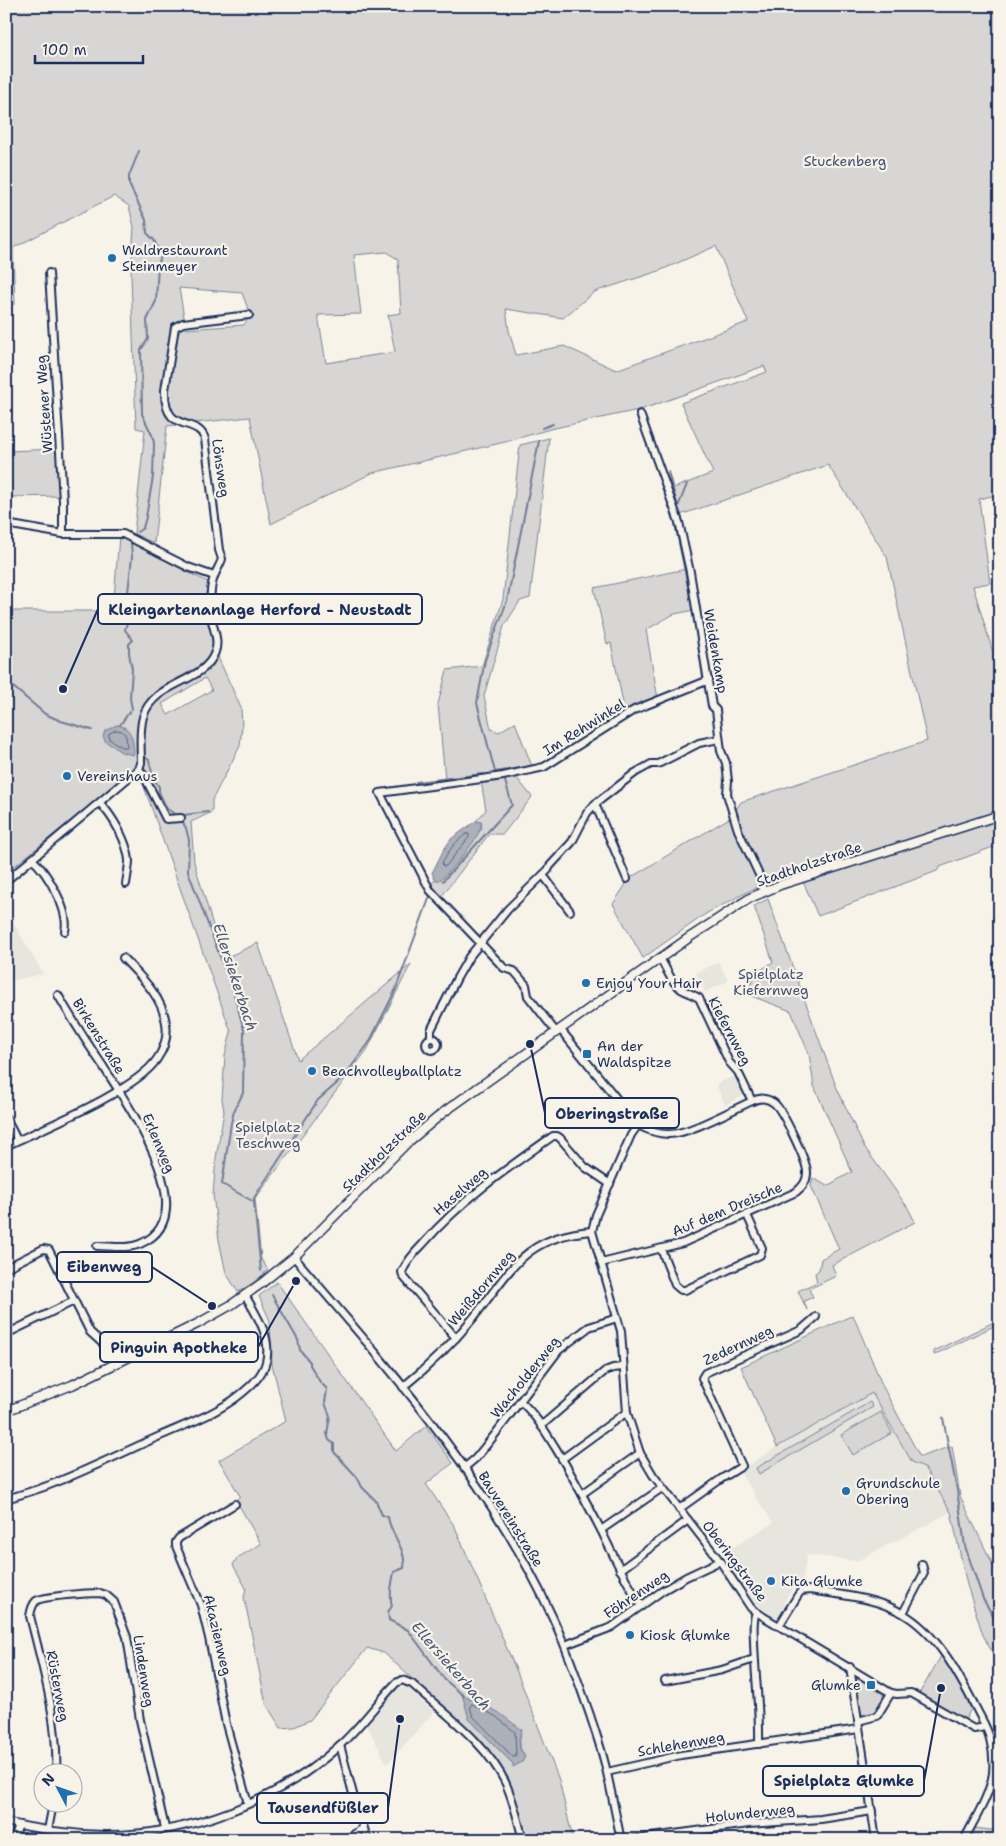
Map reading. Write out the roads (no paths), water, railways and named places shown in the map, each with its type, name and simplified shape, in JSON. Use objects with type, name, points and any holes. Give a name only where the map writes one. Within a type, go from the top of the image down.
[{"type":"street","name":"Wüstener Weg","points":[[49,273],[63,501],[63,534]]},
{"type":"street","name":"Lönsweg","points":[[214,576],[222,559],[219,550],[205,439],[203,433],[176,421],[170,416],[164,400],[164,390],[175,327],[183,323],[249,315]]},
{"type":"street","name":"Weidenkamp","points":[[640,414],[663,472],[679,522],[709,680],[712,706],[716,710],[721,751],[726,763],[729,799],[738,830],[760,877],[764,892]]},
{"type":"street","points":[[6,524],[63,534],[123,534],[188,567],[214,576],[211,588],[210,609],[217,642],[215,653],[206,666],[162,691],[149,703],[142,721],[142,763],[139,769],[6,881]]},
{"type":"street","name":"Im Rehwinkel","points":[[480,944],[430,890],[380,792],[539,769],[634,710],[709,680]]},
{"type":"street","points":[[431,1037],[431,1030],[457,978],[480,944],[522,894],[543,875],[572,842],[587,813],[595,804],[635,773],[700,743],[719,738]]},
{"type":"street","points":[[139,769],[166,819],[181,818]]},
{"type":"street","points":[[100,803],[106,809],[126,846],[128,860],[126,884]]},
{"type":"street","points":[[595,804],[627,879]]},
{"type":"street","name":"Stadtholzstraße","points":[[6,1411],[122,1361],[197,1324],[245,1295],[294,1257],[425,1127],[660,958],[735,907],[764,892],[1000,815]]},
{"type":"street","points":[[32,859],[43,871],[63,906],[65,931]]},
{"type":"street","points":[[543,875],[570,911]]},
{"type":"street","points":[[480,944],[504,968],[514,971],[526,985],[528,996],[638,1125],[652,1132],[677,1134],[752,1101]]},
{"type":"street","name":"Birkenstraße","points":[[6,1146],[118,1090],[140,1076],[157,1060],[162,1052],[167,1033],[164,1013],[156,996],[140,974],[123,958]]},
{"type":"street","name":"Kiefernweg","points":[[660,958],[672,980],[681,989],[699,998],[729,1062],[738,1072],[752,1101]]},
{"type":"street","name":"Birkenstraße","points":[[58,995],[118,1090]]},
{"type":"street","name":"Erlenweg","points":[[97,1246],[130,1247],[144,1242],[158,1229],[165,1216],[167,1200],[156,1160],[142,1128],[118,1090]]},
{"type":"street","name":"Auf dem Dreische","points":[[601,1263],[661,1249],[689,1240],[747,1215],[796,1192],[802,1187],[807,1174],[807,1167],[782,1112],[774,1103],[765,1099],[752,1101]]},
{"type":"street","points":[[6,1118],[17,1140]]},
{"type":"street","points":[[592,1231],[596,1215],[631,1134],[638,1125]]},
{"type":"street","name":"Haselweg","points":[[456,1338],[402,1272],[416,1252],[446,1219],[494,1178],[553,1136],[560,1138],[585,1167],[610,1184]]},
{"type":"street","points":[[661,1249],[675,1285],[681,1290],[685,1290],[760,1255],[762,1248],[747,1215]]},
{"type":"street","name":"Oberingstraße","points":[[592,1231],[622,1340],[628,1413],[640,1453],[662,1488],[720,1561],[756,1612],[891,1693]]},
{"type":"street","name":"Weißdornweg","points":[[403,1387],[437,1358],[456,1338],[505,1274],[524,1256],[552,1239],[579,1232],[592,1231]]},
{"type":"street","points":[[6,1268],[46,1249],[51,1253],[90,1332],[122,1361]]},
{"type":"street","name":"Bauvereinstraße","points":[[294,1257],[403,1387],[464,1468],[494,1511],[537,1585],[574,1668],[607,1772],[620,1840]]},
{"type":"street","points":[[6,1499],[55,1483],[182,1426],[226,1405],[240,1395],[261,1374],[268,1351],[268,1343],[264,1332],[245,1295]]},
{"type":"street","points":[[6,1334],[74,1301]]},
{"type":"street","name":"Zedernweg","points":[[679,1509],[742,1466],[702,1378],[705,1373],[801,1330],[816,1316]]},
{"type":"street","name":"Wacholderweg","points":[[464,1468],[476,1458],[548,1363],[569,1341],[589,1327],[617,1318]]},
{"type":"street","points":[[541,1426],[605,1371],[624,1367]]},
{"type":"street","points":[[520,1401],[527,1407],[541,1426],[562,1459],[601,1530],[620,1570],[642,1606]]},
{"type":"street","points":[[562,1459],[621,1416],[628,1413]]},
{"type":"street","points":[[582,1494],[640,1453]]},
{"type":"street","points":[[601,1530],[662,1488]]},
{"type":"street","name":"Akazienweg","points":[[235,1504],[178,1538],[176,1546],[200,1605],[209,1638],[226,1724],[248,1804]]},
{"type":"street","points":[[620,1570],[688,1520]]},
{"type":"street","name":"Föhrenweg","points":[[564,1646],[612,1627],[686,1576],[720,1561]]},
{"type":"street","points":[[903,1613],[924,1573],[922,1564]]},
{"type":"street","points":[[779,1626],[798,1595],[805,1590],[866,1600],[903,1613],[920,1627],[944,1654],[961,1680],[990,1737],[992,1748],[992,1776],[983,1801],[964,1840]]},
{"type":"street","name":"Lindenweg","points":[[34,1604],[42,1598],[96,1592],[106,1595],[114,1602],[127,1637],[140,1720],[165,1828]]},
{"type":"street","name":"Rüsterweg","points":[[34,1604],[30,1616],[52,1716],[56,1764]]},
{"type":"street","points":[[756,1612],[753,1619],[754,1659],[760,1721],[759,1744]]},
{"type":"street","points":[[665,1681],[722,1670],[754,1659]]},
{"type":"street","points":[[850,1668],[876,1840]]},
{"type":"street","points":[[6,1822],[48,1830],[105,1835],[139,1833],[202,1821],[248,1804],[276,1791],[299,1776],[340,1745],[363,1722],[396,1683],[402,1680],[412,1684],[439,1708],[476,1742],[492,1760],[511,1795],[523,1840]]},
{"type":"street","points":[[858,1721],[877,1716],[891,1693],[910,1693],[974,1729],[985,1727]]},
{"type":"street","name":"Schlehenweg","points":[[607,1772],[682,1755],[860,1729]]},
{"type":"street","points":[[340,1745],[368,1840]]},
{"type":"street","name":"Holunderweg","points":[[629,1840],[749,1824],[821,1819],[872,1811]]},
{"type":"street","points":[[48,1830],[51,1814]]},
{"type":"street","points":[[13,1840],[19,1825]]},
{"type":"street","points":[[346,1840],[363,1828]]},
{"type":"water","points":[[116,725],[125,728],[131,734],[134,748],[133,755],[121,752],[105,741],[103,736],[105,731]]},
{"type":"water","points":[[476,821],[481,822],[478,835],[445,876],[440,880],[435,880],[432,873],[451,839]]},
{"type":"water","points":[[462,1694],[498,1712],[522,1730],[519,1738],[520,1750],[525,1757],[522,1762],[513,1767],[513,1764],[469,1719]]},
{"type":"waterway","name":"Ellersiekerbach","points":[[137,532],[143,528],[146,517],[153,477],[154,443],[142,414],[141,350],[148,339],[147,320],[156,301],[158,264],[161,256],[154,240],[147,233],[146,220],[129,184],[129,176],[139,151]]},
{"type":"waterway","points":[[542,428],[553,424]]},
{"type":"waterway","points":[[528,767],[495,772],[477,703],[485,660],[507,601],[539,441]]},
{"type":"waterway","points":[[668,472],[678,507]]},
{"type":"waterway","points":[[678,507],[687,484]]},
{"type":"waterway","points":[[674,518],[693,611]]},
{"type":"waterway","name":"Ellersiekerbach","points":[[131,542],[132,557],[128,592],[128,619],[125,630],[133,640],[129,644],[132,669],[130,698],[132,709]]},
{"type":"waterway","points":[[695,622],[697,634]]},
{"type":"waterway","points":[[698,641],[703,677]]},
{"type":"waterway","points":[[6,678],[10,684]]},
{"type":"waterway","points":[[12,686],[45,714],[92,730]]},
{"type":"waterway","points":[[120,725],[130,711]]},
{"type":"waterway","points":[[574,744],[598,728]]},
{"type":"waterway","name":"Ellersiekerbach","points":[[145,757],[149,760],[153,777],[167,809],[178,816]]},
{"type":"waterway","points":[[416,782],[483,774]]},
{"type":"waterway","points":[[443,881],[512,805],[505,781]]},
{"type":"waterway","points":[[184,815],[208,812]]},
{"type":"waterway","name":"Ellersiekerbach","points":[[182,821],[189,840],[188,871],[234,994],[244,1030],[243,1093],[234,1111],[231,1123],[222,1184],[254,1202],[261,1271]]},
{"type":"waterway","points":[[254,1202],[254,1198],[318,1100],[343,1078],[369,1043],[395,991],[430,896]]},
{"type":"waterway","name":"Ellersiekerbach","points":[[272,1295],[298,1340],[300,1350],[310,1362],[320,1382],[327,1389],[325,1403],[330,1416],[327,1434],[329,1440],[334,1444],[334,1452],[357,1477],[362,1487],[376,1501],[382,1515],[388,1517],[401,1548],[404,1568],[394,1572],[391,1593],[392,1606],[388,1612],[389,1620],[408,1630],[445,1680],[464,1696]]},
{"type":"waterway","points":[[943,1418],[957,1490],[965,1546],[983,1599],[1000,1628]]},
{"type":"place","name":"Waldrestaurant Steinmeyer","points":[[112,258]]},
{"type":"place","name":"Kleingartenanlage Herford - Neustadt","points":[[63,689]]},
{"type":"place","name":"Vereinshaus","points":[[67,776]]},
{"type":"place","name":"Enjoy Your Hair","points":[[586,983]]},
{"type":"place","name":"Oberingstraße","points":[[530,1044]]},
{"type":"place","name":"An der Waldspitze","points":[[587,1054]]},
{"type":"place","name":"Beachvolleyballplatz","points":[[312,1071]]},
{"type":"place","name":"Pinguin Apotheke","points":[[296,1281]]},
{"type":"place","name":"Eibenweg","points":[[212,1306]]},
{"type":"place","name":"Grundschule Obering","points":[[846,1491]]},
{"type":"place","name":"Kita Glumke","points":[[771,1581]]},
{"type":"place","name":"Kiosk Glumke","points":[[630,1635]]},
{"type":"place","name":"Glumke","points":[[871,1685]]},
{"type":"place","name":"Spielplatz Glumke","points":[[941,1688]]},
{"type":"place","name":"Tausendfüßler","points":[[400,1719]]},
{"type":"park label","name":"Stuckenberg","points":[[845,161]]},
{"type":"park label","name":"Spielplatz Kiefernweg","points":[[771,982]]},
{"type":"park label","name":"Spielplatz Teschweg","points":[[268,1136]]}]
